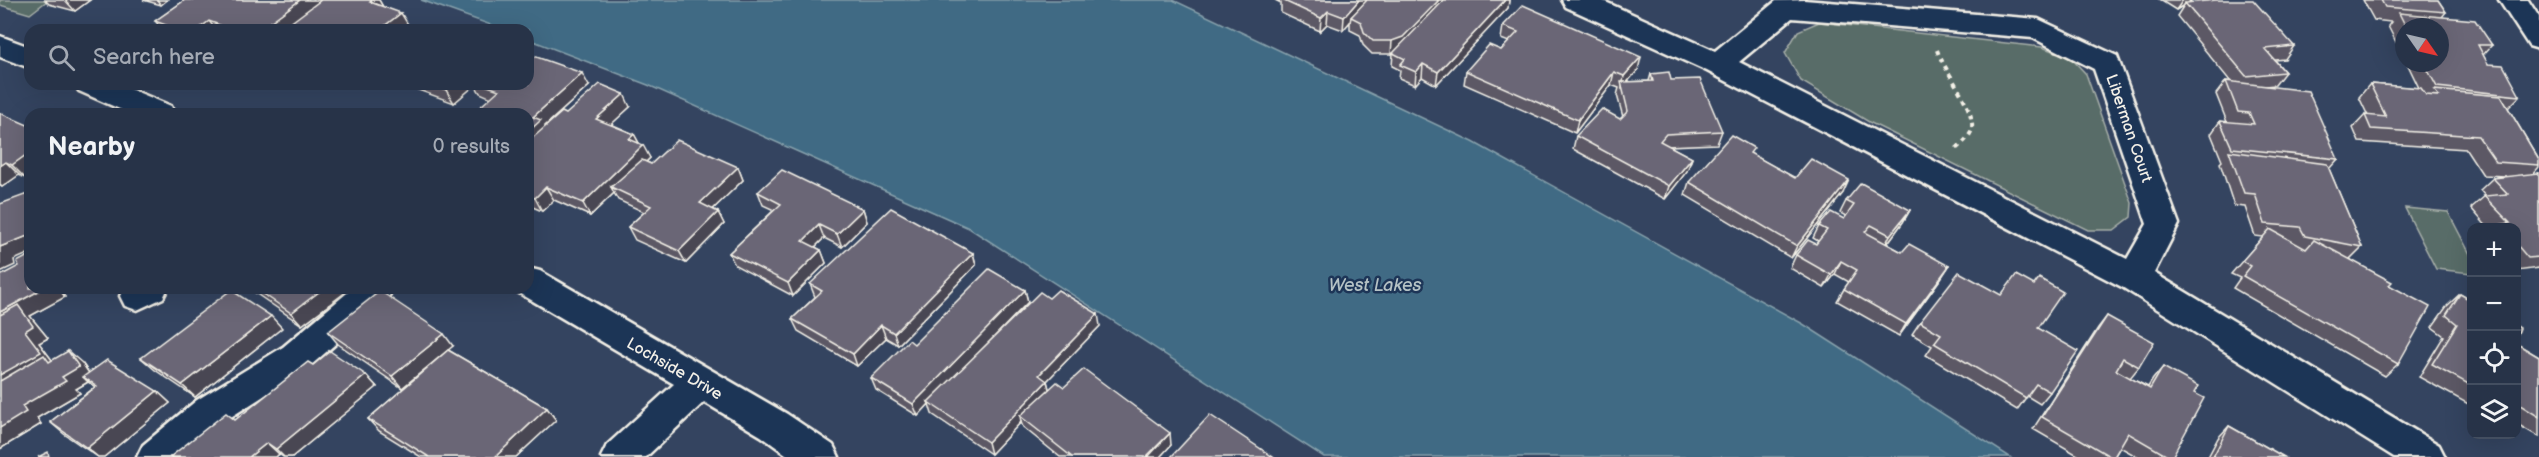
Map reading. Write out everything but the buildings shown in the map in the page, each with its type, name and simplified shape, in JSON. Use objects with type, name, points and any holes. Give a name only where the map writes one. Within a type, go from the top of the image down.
[{"type":"street","points":[[1576,0],[1718,64],[2134,278],[2426,457]]},
{"type":"street","points":[[2513,0],[2539,39]]},
{"type":"street","name":"Liberman Court","points":[[1718,64],[1786,8],[2038,29],[2107,63],[2163,224],[2134,278]]},
{"type":"street","points":[[0,46],[24,56]]},
{"type":"street","points":[[104,90],[146,108]]},
{"type":"street","name":"Lochside Drive","points":[[534,285],[774,424],[820,457]]},
{"type":"street","points":[[156,457],[210,411],[296,357],[369,294]]},
{"type":"street","points":[[620,457],[700,383]]},
{"type":"path","points":[[1933,20],[1939,61],[1972,117],[1971,132],[1934,176]]},
{"type":"green space","points":[[0,0],[48,0],[30,14],[0,5]]},
{"type":"green space","points":[[1819,22],[2042,47],[2071,58],[2086,74],[2132,203],[2131,217],[2114,230],[2088,230],[1869,122],[1801,81],[1785,53],[1798,31]]},
{"type":"green space","points":[[2405,208],[2448,212],[2467,248],[2467,273],[2436,269]]},
{"type":"water","name":"West Lakes","points":[[421,0],[1173,0],[1473,142],[1803,324],[2010,457],[1324,457],[969,228],[648,85],[534,41],[534,24],[488,24]]}]
